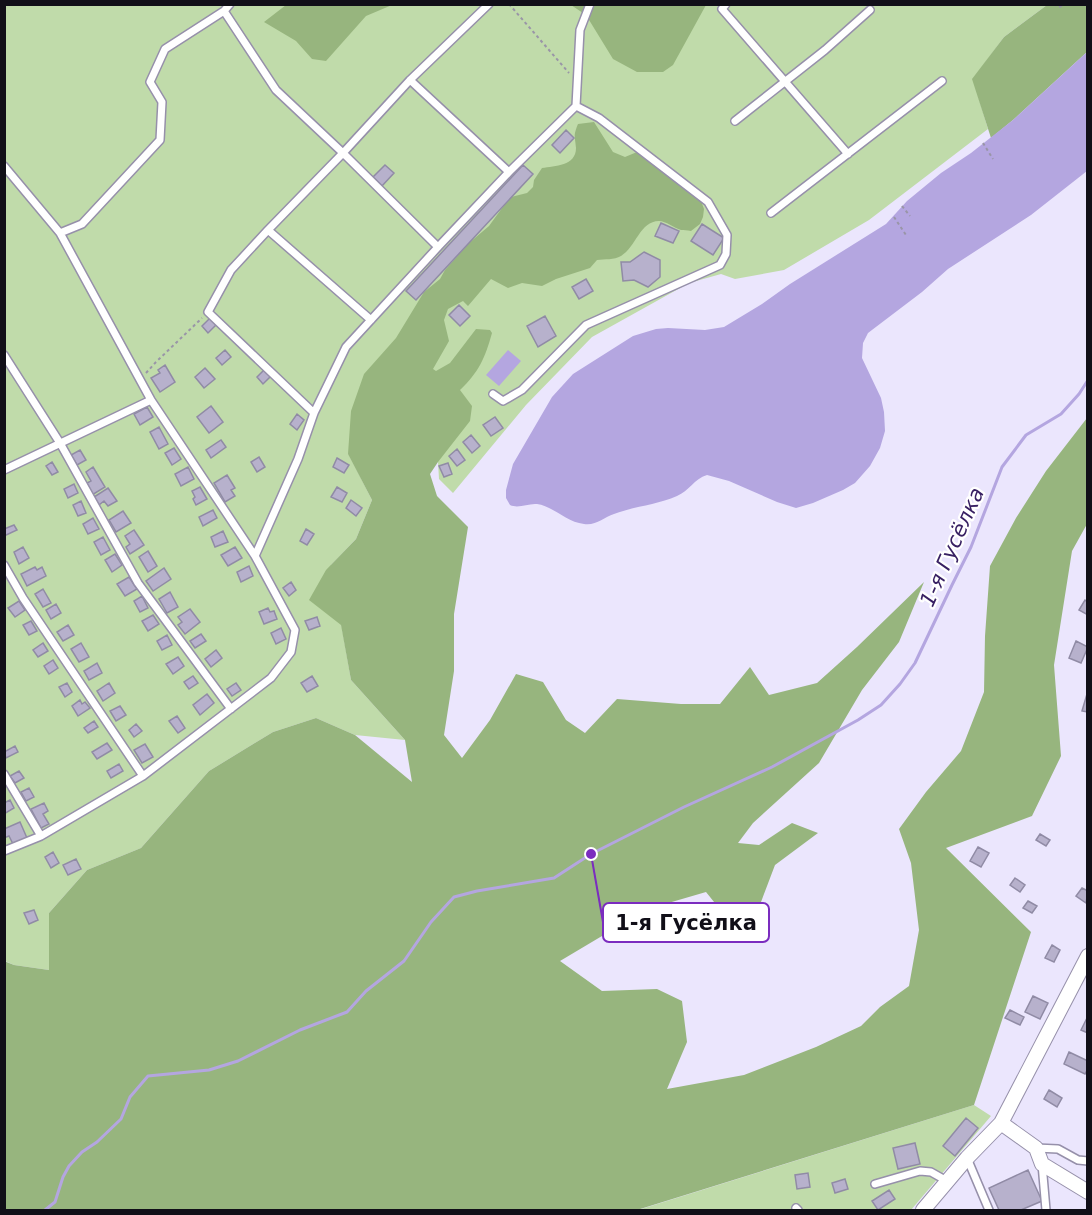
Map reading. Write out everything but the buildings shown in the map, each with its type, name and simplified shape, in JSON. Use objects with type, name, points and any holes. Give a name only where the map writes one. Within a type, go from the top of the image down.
[{"type":"street","points":[[924,1210],[967,1158],[1000,1123],[1088,956]]},
{"type":"street","points":[[1000,1123],[1036,1148],[1042,1164],[1088,1192]]},
{"type":"lane","points":[[60,233],[82,224],[160,140],[162,102],[150,82],[165,49],[224,11],[230,4]]},
{"type":"lane","points":[[314,413],[208,312],[231,270],[410,80],[489,4]]},
{"type":"lane","points":[[255,556],[298,459],[314,413],[346,347],[509,172],[576,106],[580,30],[590,4]]},
{"type":"lane","points":[[726,4],[722,9],[848,154]]},
{"type":"lane","points":[[735,121],[825,50],[870,10]]},
{"type":"lane","points":[[224,11],[276,90],[438,247]]},
{"type":"lane","points":[[410,80],[509,172]]},
{"type":"lane","points":[[771,213],[942,81]]},
{"type":"lane","points":[[493,394],[503,402],[522,390],[586,325],[720,265],[726,254],[727,235],[708,202],[599,118],[576,106]]},
{"type":"lane","points":[[4,166],[60,233],[151,400],[255,556],[295,630],[291,652],[271,678],[231,709],[142,776],[41,836],[4,851]]},
{"type":"lane","points":[[268,230],[371,320]]},
{"type":"lane","points":[[4,355],[60,443],[138,583],[231,709]]},
{"type":"lane","points":[[4,470],[151,400]]},
{"type":"lane","points":[[4,565],[23,598],[142,776]]},
{"type":"lane","points":[[4,774],[41,836]]},
{"type":"lane","points":[[1036,1148],[1058,1149],[1078,1160],[1088,1161]]},
{"type":"lane","points":[[967,1158],[989,1210]]},
{"type":"lane","points":[[1042,1164],[1046,1210]]},
{"type":"lane","points":[[875,1184],[920,1171],[931,1172],[947,1181]]},
{"type":"path","points":[[509,4],[577,81]]},
{"type":"path","points":[[1054,4],[1058,7],[1069,4]]},
{"type":"path","points":[[983,143],[993,159]]},
{"type":"path","points":[[902,206],[910,216]]},
{"type":"path","points":[[894,217],[906,234]]},
{"type":"path","points":[[140,380],[208,312]]},
{"type":"green space","points":[[5,5],[1047,5],[1004,37],[973,79],[988,129],[869,220],[784,270],[735,279],[721,274],[689,283],[592,337],[526,405],[453,493],[439,479],[438,462],[348,453],[372,500],[356,539],[331,565],[351,680],[405,740],[355,735],[316,718],[273,732],[209,771],[141,848],[87,870],[49,913],[49,970],[14,965],[5,961]]},
{"type":"green space","points":[[286,5],[392,5],[366,16],[326,61],[312,59],[296,41],[264,22]]},
{"type":"green space","points":[[571,5],[706,5],[673,65],[663,72],[637,72],[613,59],[586,15]]},
{"type":"green space","points":[[1047,5],[1087,5],[1087,52],[991,138],[972,79],[1004,37]]},
{"type":"green space","points":[[594,122],[613,152],[625,157],[637,152],[677,178],[700,198],[704,209],[703,217],[700,224],[691,231],[681,230],[662,221],[653,222],[647,225],[631,247],[621,256],[597,260],[590,268],[542,286],[522,283],[508,288],[491,279],[468,306],[463,301],[448,309],[444,320],[449,341],[433,369],[436,371],[450,363],[476,329],[490,330],[492,333],[480,364],[460,390],[472,406],[470,421],[430,474],[437,496],[468,527],[454,614],[454,671],[444,735],[462,758],[490,720],[516,674],[543,682],[566,720],[585,733],[617,699],[681,704],[720,704],[750,667],[769,695],[817,683],[924,582],[899,642],[862,690],[819,763],[753,823],[738,843],[759,845],[792,823],[818,833],[775,865],[761,902],[735,928],[706,892],[658,906],[560,961],[602,991],[657,989],[682,1001],[687,1042],[667,1089],[744,1075],[816,1047],[861,1026],[880,1007],[909,986],[919,930],[911,863],[899,829],[926,792],[961,751],[984,692],[990,566],[1016,518],[1046,471],[1087,418],[1087,524],[1072,551],[1054,665],[1061,756],[1032,816],[946,848],[1031,932],[974,1105],[637,1210],[5,1210],[4,961],[14,965],[49,970],[49,913],[87,870],[141,848],[209,771],[273,732],[316,718],[355,735],[412,782],[405,740],[351,680],[341,625],[309,600],[326,570],[356,539],[372,500],[348,454],[351,411],[364,374],[396,338],[424,292],[440,279],[469,243],[489,226],[511,197],[527,193],[533,187],[534,180],[542,168],[558,166],[573,158],[578,124]]},
{"type":"green space","points":[[974,1105],[991,1116],[911,1210],[638,1210]]},
{"type":"shaded area","points":[[1087,52],[1087,171],[1031,215],[948,269],[868,333],[863,343],[862,358],[881,398],[885,431],[880,448],[870,466],[855,483],[813,503],[796,508],[729,481],[707,475],[677,496],[622,511],[596,523],[588,524],[577,523],[543,505],[510,505],[506,498],[506,490],[513,464],[552,397],[573,374],[633,336],[656,329],[705,330],[724,327],[762,304],[886,224],[907,201],[1013,120]]},
{"type":"shaded area","points":[[508,350],[521,361],[499,386],[486,375]]},
{"type":"waterway","name":"1-я Гусёлка","points":[[45,1210],[55,1202],[69,1166],[121,1119],[130,1097],[148,1076],[209,1070],[238,1061],[300,1030],[347,1012],[366,991],[404,961],[431,922],[454,897],[554,878],[591,854],[684,807],[772,767],[881,705],[915,663],[971,547],[1002,467],[1026,435],[1061,414],[1088,380]]},
{"type":"place","name":"1-я Гусёлка","points":[[591,854]]}]
